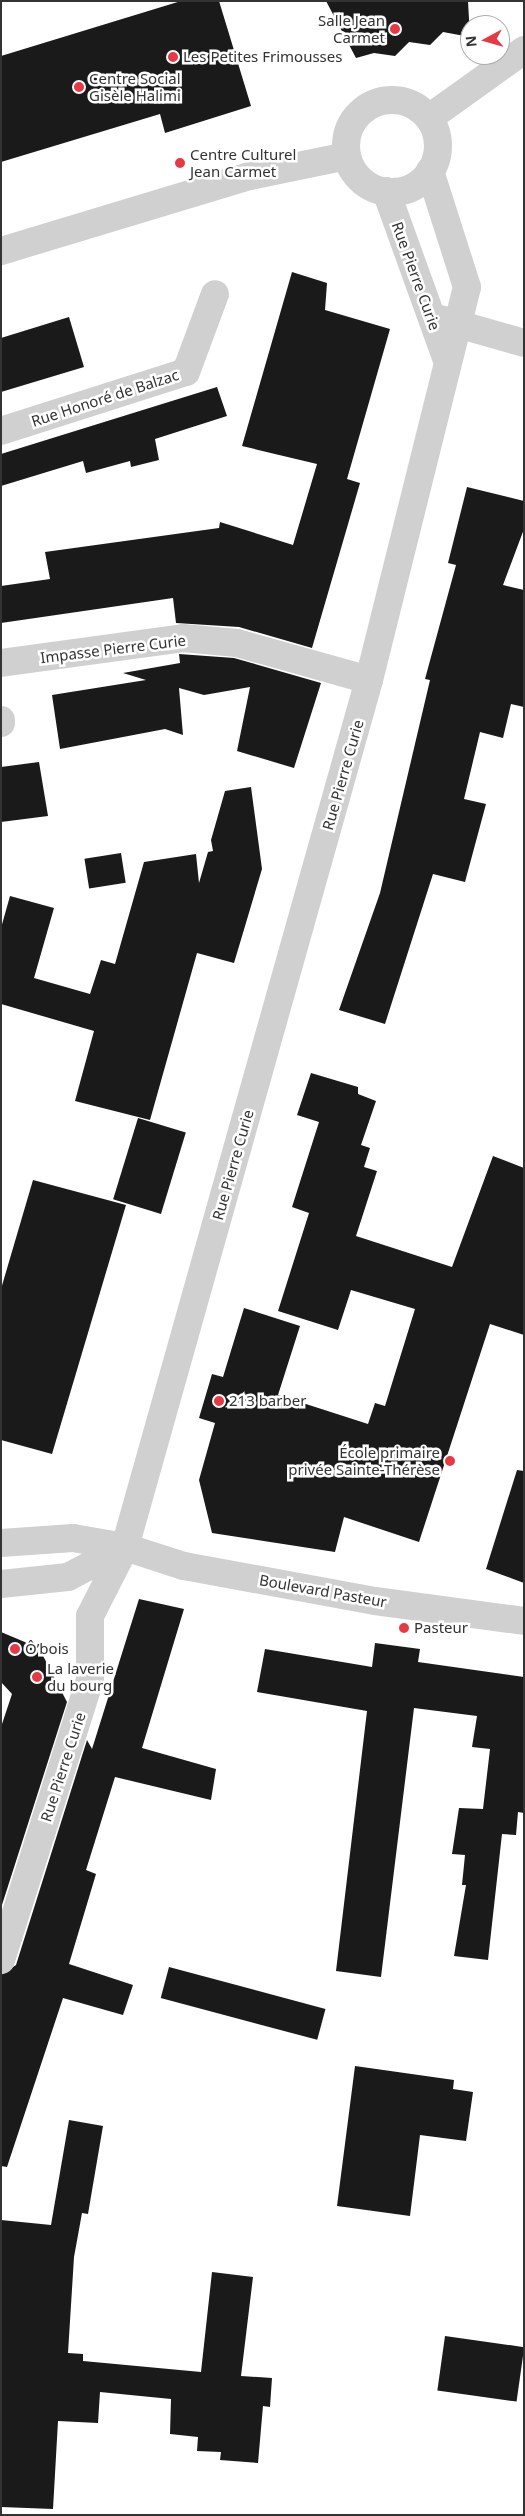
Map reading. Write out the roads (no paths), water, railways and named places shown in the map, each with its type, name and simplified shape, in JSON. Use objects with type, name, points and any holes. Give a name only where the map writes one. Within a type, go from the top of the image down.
[{"type":"street","points":[[429,118],[524,50]]},
{"type":"street","points":[[400,101],[429,118],[438,148],[430,171],[411,188],[386,192],[364,182],[347,156],[350,126],[368,106],[400,101]]},
{"type":"street","points":[[1,251],[250,176],[347,156]]},
{"type":"street","name":"Rue Pierre Curie","points":[[1,1960],[90,1680],[90,1616],[125,1548],[369,680],[447,360],[467,287],[430,171]]},
{"type":"street","name":"Rue Pierre Curie","points":[[386,192],[447,360]]},
{"type":"street","name":"Rue Honoré de Balzac","points":[[1,431],[186,372],[215,294]]},
{"type":"street","points":[[431,317],[524,343]]},
{"type":"street","name":"Impasse Pierre Curie","points":[[1,663],[183,638],[237,643],[369,680]]},
{"type":"street","name":"Boulevard Pasteur","points":[[1,1543],[73,1538],[125,1548],[193,1568],[375,1601],[524,1621]]},
{"type":"street","points":[[1,1584],[68,1577],[125,1548]]},
{"type":"place","name":"Salle Jean Carmet","points":[[395,29]]},
{"type":"place","name":"Les Petites Frimousses","points":[[173,57]]},
{"type":"place","name":"Centre Social Gisèle Halimi","points":[[79,87]]},
{"type":"place","name":"Centre Culturel Jean Carmet","points":[[180,163]]},
{"type":"place","name":"213 barber","points":[[219,1401]]},
{"type":"place","name":"École primaire privée Sainte-Thérèse","points":[[450,1461]]},
{"type":"place","name":"Pasteur","points":[[404,1628]]},
{"type":"place","name":"Ô’bois","points":[[15,1649]]},
{"type":"place","name":"La laverie du bourg","points":[[37,1677]]}]
